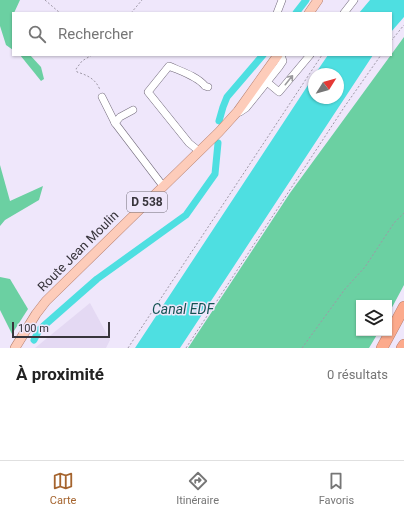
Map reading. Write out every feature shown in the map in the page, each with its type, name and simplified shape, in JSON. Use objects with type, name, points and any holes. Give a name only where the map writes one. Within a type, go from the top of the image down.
[{"type":"highway","points":[[382,348],[404,306]]},
{"type":"main road","points":[[310,12],[318,0]]},
{"type":"main road","name":"Route Jean Moulin","points":[[15,348],[46,301],[229,121],[279,56]]},
{"type":"street","points":[[277,12],[282,0]]},
{"type":"street","points":[[345,12],[354,0]]},
{"type":"street","points":[[229,121],[246,108],[267,82],[283,61],[280,56]]},
{"type":"street","points":[[267,82],[275,92],[279,92],[309,56]]},
{"type":"street","points":[[199,151],[189,143],[148,92],[169,66],[191,76],[208,87]]},
{"type":"street","points":[[102,97],[115,123],[163,186]]},
{"type":"street","points":[[115,123],[120,117],[133,110]]},
{"type":"path","points":[[45,0],[59,12]]},
{"type":"path","points":[[132,12],[142,0]]},
{"type":"path","points":[[392,40],[404,25]]},
{"type":"path","points":[[90,56],[82,61],[76,69],[77,72],[87,75],[92,79],[98,86],[102,97]]},
{"type":"path","points":[[128,348],[321,56]]},
{"type":"path","points":[[186,348],[345,106],[380,56]]},
{"type":"path","points":[[302,348],[345,289],[365,267],[394,223],[404,213]]},
{"type":"shaded area","points":[[0,0],[20,0],[14,12],[12,12],[12,49],[6,45],[0,26]]},
{"type":"shaded area","points":[[404,37],[404,285],[392,307],[392,300],[356,300],[356,336],[376,336],[369,348],[188,348],[290,193],[390,56],[392,56],[392,53]]},
{"type":"shaded area","points":[[21,56],[31,56],[41,67],[44,79],[41,81]]},
{"type":"shaded area","points":[[0,165],[10,201],[43,186],[39,200],[5,220],[0,226]]},
{"type":"shaded area","points":[[0,277],[10,279],[28,309],[12,334],[0,310]]},
{"type":"shaded area","points":[[90,303],[110,340],[106,348],[35,348]]},
{"type":"water","points":[[370,0],[404,0],[404,17],[392,31],[392,12],[360,12]]},
{"type":"water","name":"Canal EDF","points":[[327,56],[372,56],[344,99],[344,68],[319,68]]},
{"type":"water","name":"Canal EDF","points":[[308,85],[308,104],[341,104],[180,348],[135,348]]},
{"type":"waterway","points":[[297,12],[306,0]]},
{"type":"waterway","points":[[219,121],[227,97],[262,56]]},
{"type":"waterway","points":[[34,340],[39,330],[97,279],[186,215],[215,174],[218,143]]}]
